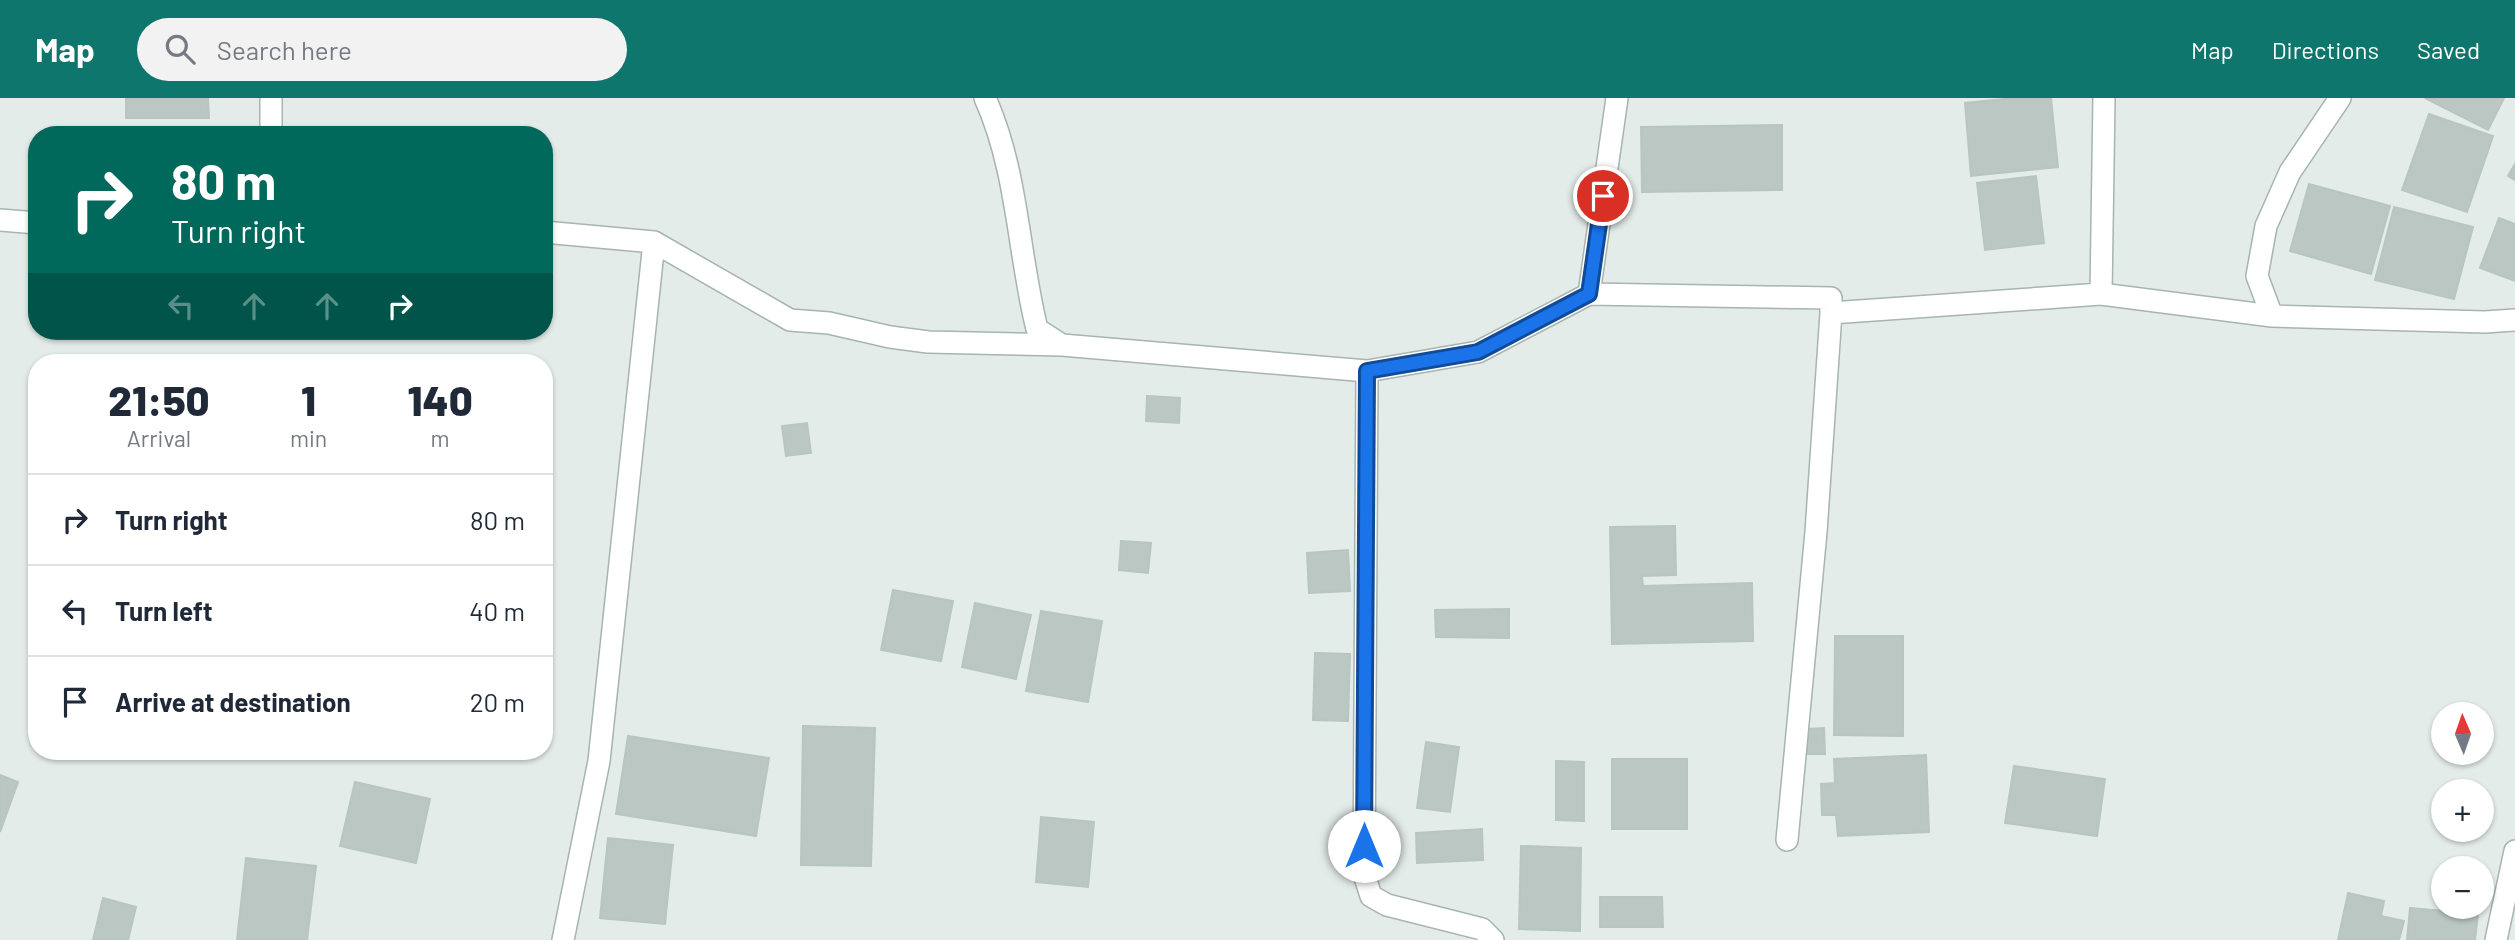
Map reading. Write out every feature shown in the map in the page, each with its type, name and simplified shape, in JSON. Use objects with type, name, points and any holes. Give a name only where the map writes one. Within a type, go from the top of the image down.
[{"type":"street","points":[[271,98],[271,126]]},
{"type":"street","points":[[985,98],[1009,171],[1029,296],[1037,329],[1062,345]]},
{"type":"street","points":[[1589,294],[1617,98]]},
{"type":"street","points":[[2101,294],[2104,98]]},
{"type":"street","points":[[2272,316],[2257,276],[2266,226],[2290,172],[2340,98]]},
{"type":"street","points":[[0,220],[28,222]]},
{"type":"street","points":[[553,233],[654,242],[790,320],[829,323],[890,337],[928,342],[1062,345],[1367,371],[1478,352],[1589,294],[1831,298],[1816,532],[1787,840]]},
{"type":"street","points":[[563,940],[599,761],[654,242]]},
{"type":"street","points":[[1831,313],[2101,294],[2272,316],[2485,322],[2515,320]]},
{"type":"street","points":[[1367,371],[1364,874],[1371,895],[1387,905],[1482,929],[1493,940]]},
{"type":"street","points":[[2496,940],[2515,851]]},
{"type":"building","points":[[126,98],[208,98],[209,118],[126,118]]},
{"type":"building","points":[[2014,98],[2051,98],[2058,167],[1971,176],[1965,103]]},
{"type":"building","points":[[2425,98],[2504,98],[2488,130]]},
{"type":"building","points":[[2429,114],[2493,136],[2467,212],[2402,190]]},
{"type":"building","points":[[1782,125],[1782,190],[1642,192],[1641,127]]},
{"type":"building","points":[[2515,164],[2515,180],[2508,176]]},
{"type":"building","points":[[2036,176],[2044,243],[1985,250],[1977,183]]},
{"type":"building","points":[[2309,184],[2390,206],[2371,274],[2290,251]]},
{"type":"building","points":[[2394,207],[2473,227],[2454,299],[2375,280]]},
{"type":"building","points":[[2499,218],[2515,224],[2515,281],[2480,268]]},
{"type":"building","points":[[1147,396],[1180,398],[1179,423],[1146,421]]},
{"type":"building","points":[[807,423],[811,453],[786,456],[782,426]]},
{"type":"building","points":[[1675,526],[1676,575],[1642,576],[1643,586],[1752,583],[1753,641],[1612,644],[1610,527]]},
{"type":"building","points":[[1121,541],[1151,543],[1148,573],[1119,570]]},
{"type":"building","points":[[1348,550],[1350,591],[1309,593],[1307,553]]},
{"type":"building","points":[[893,590],[953,601],[941,661],[881,650]]},
{"type":"building","points":[[975,603],[1031,615],[1016,679],[962,667]]},
{"type":"building","points":[[1509,609],[1509,638],[1436,637],[1435,610]]},
{"type":"building","points":[[1041,611],[1102,621],[1088,702],[1026,691]]},
{"type":"building","points":[[1835,636],[1903,636],[1903,736],[1834,735]]},
{"type":"building","points":[[1315,653],[1350,654],[1348,721],[1313,720]]},
{"type":"building","points":[[803,726],[875,728],[871,866],[801,865]]},
{"type":"building","points":[[1824,728],[1825,754],[1807,754],[1806,729]]},
{"type":"building","points":[[628,736],[769,758],[756,836],[616,814]]},
{"type":"building","points":[[1426,742],[1459,747],[1450,812],[1417,808]]},
{"type":"building","points":[[1926,755],[1929,832],[1838,836],[1836,815],[1822,815],[1821,784],[1835,783],[1834,759]]},
{"type":"building","points":[[1612,759],[1687,759],[1687,829],[1612,829]]},
{"type":"building","points":[[1556,761],[1584,762],[1584,821],[1556,820]]},
{"type":"building","points":[[2014,766],[2105,779],[2097,836],[2005,823]]},
{"type":"building","points":[[0,775],[18,782],[0,832]]},
{"type":"building","points":[[355,782],[430,799],[416,863],[340,846]]},
{"type":"building","points":[[1041,817],[1094,822],[1088,887],[1036,882]]},
{"type":"building","points":[[1482,829],[1483,860],[1417,863],[1416,833]]},
{"type":"building","points":[[608,838],[673,845],[665,924],[600,918]]},
{"type":"building","points":[[1521,846],[1581,848],[1580,931],[1519,929]]},
{"type":"building","points":[[246,858],[316,866],[307,940],[237,940]]},
{"type":"building","points":[[2348,893],[2384,901],[2381,916],[2404,921],[2399,940],[2338,940]]},
{"type":"building","points":[[1600,897],[1662,897],[1663,927],[1600,927]]},
{"type":"building","points":[[103,898],[136,907],[128,940],[93,940]]},
{"type":"building","points":[[2410,908],[2431,910],[2431,919],[2477,919],[2475,940],[2407,940]]},
{"type":"route","points":[[1364,846],[1367,371],[1478,352],[1589,294],[1603,196]]}]
